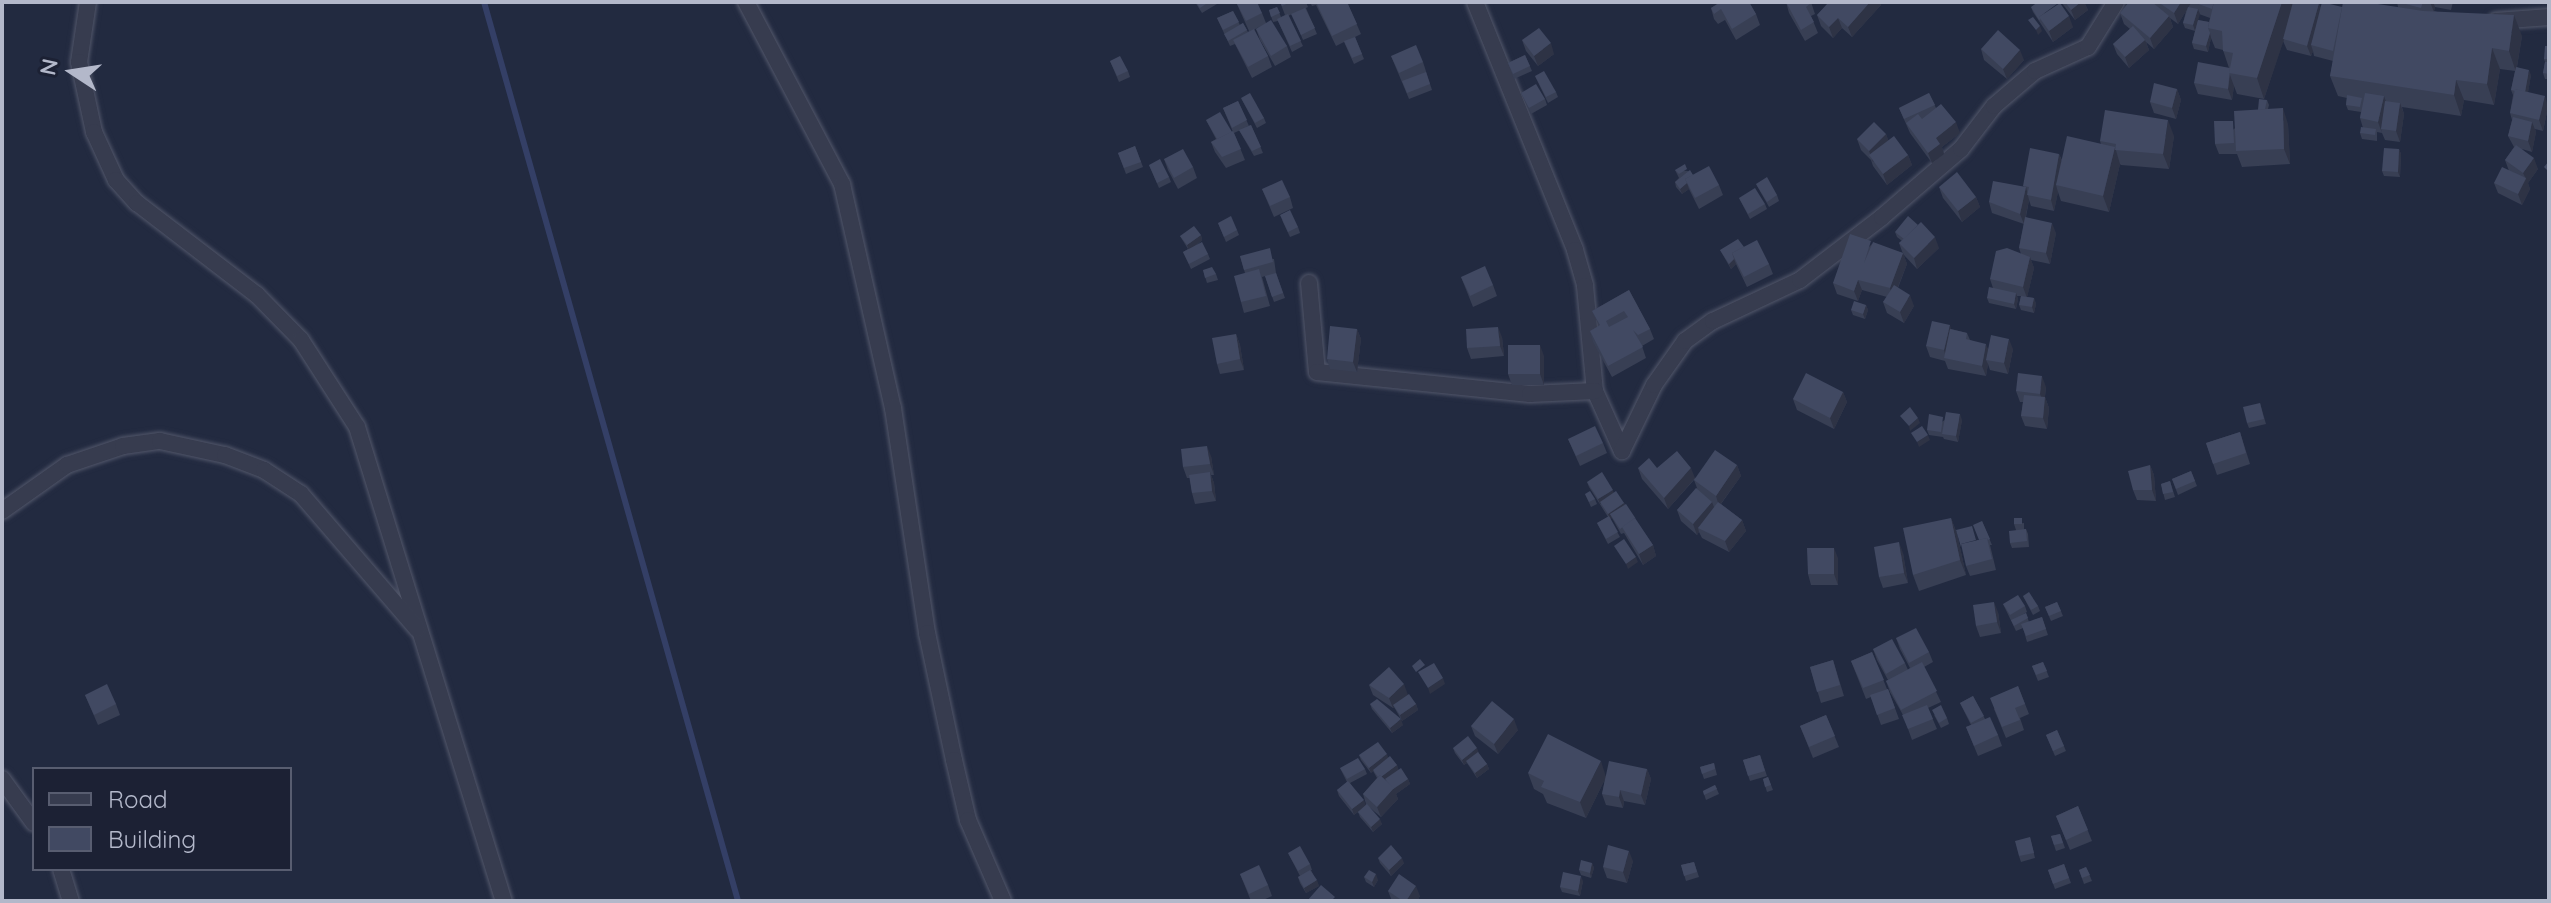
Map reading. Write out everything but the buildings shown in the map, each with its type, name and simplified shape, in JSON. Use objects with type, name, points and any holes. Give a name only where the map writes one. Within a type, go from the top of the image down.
[{"type":"street","points":[[88,2],[79,62],[94,132],[116,180],[137,203],[257,295],[301,340],[357,427],[504,901]]},
{"type":"street","points":[[746,2],[842,184],[893,408],[927,633],[954,760],[968,820],[1003,901]]},
{"type":"street","points":[[1475,2],[1575,250],[1585,286],[1595,391],[1622,451],[1654,385],[1685,341],[1713,321],[1800,280],[1882,217],[1961,149],[1994,106],[2035,71],[2088,47],[2116,2]]},
{"type":"street","points":[[2482,22],[2549,17]]},
{"type":"street","points":[[1309,283],[1317,372],[1530,394],[1595,391]]},
{"type":"street","points":[[2,511],[67,465],[123,446],[160,441],[225,455],[264,470],[301,494],[420,634]]},
{"type":"street","points":[[2,779],[32,820]]},
{"type":"street","points":[[62,871],[71,901]]},
{"type":"waterway","points":[[484,2],[738,901]]}]
